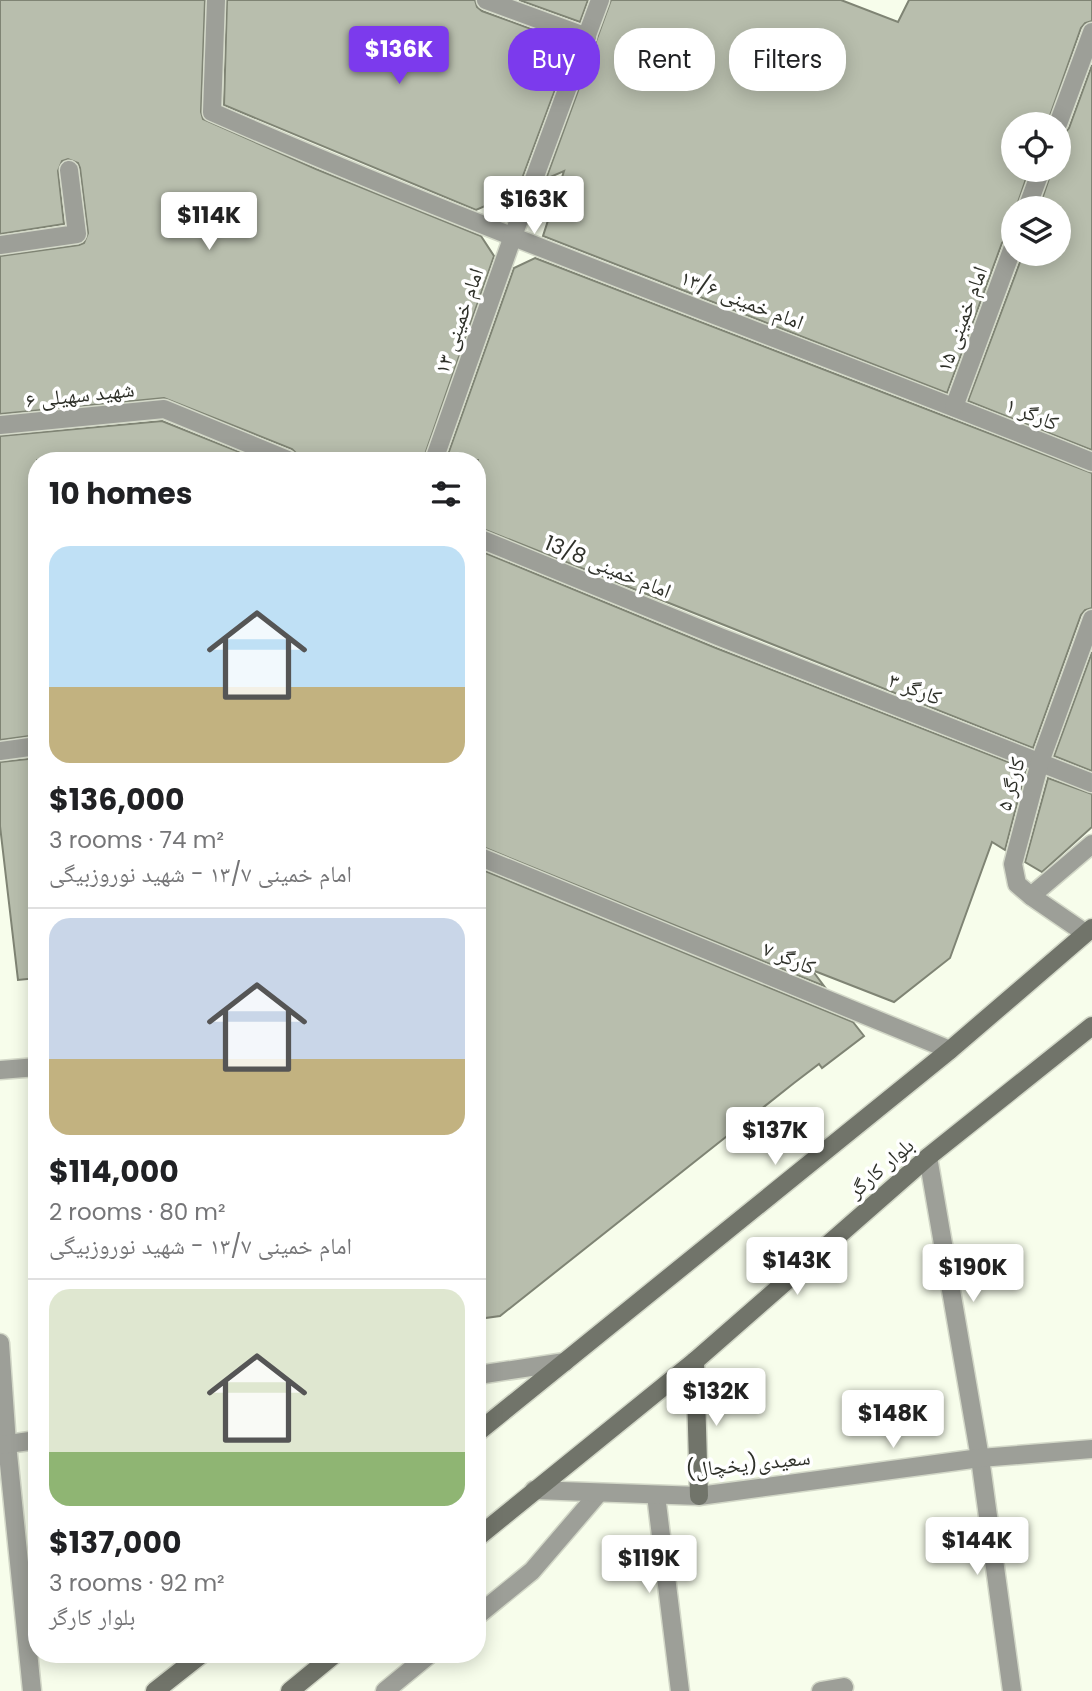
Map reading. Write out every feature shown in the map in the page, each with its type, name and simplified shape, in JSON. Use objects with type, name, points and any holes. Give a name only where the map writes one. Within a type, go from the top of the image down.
[{"type":"main road","points":[[486,1426],[950,1050],[1088,930]]},
{"type":"main road","name":"بلوار کارگر","points":[[486,1529],[695,1361],[928,1157],[1092,1026]]},
{"type":"main road","points":[[695,1361],[699,1496]]},
{"type":"main road","points":[[155,1691],[191,1663]]},
{"type":"main road","points":[[290,1691],[324,1663]]},
{"type":"street","name":"امام خمینی ۱۳/۶","points":[[216,0],[212,113],[513,236],[954,407]]},
{"type":"street","points":[[486,0],[562,28]]},
{"type":"street","name":"امام خمینی ۱۳","points":[[590,28],[600,0]]},
{"type":"street","points":[[1062,112],[1092,32]]},
{"type":"street","name":"امام خمینی ۱۳","points":[[437,452],[567,91]]},
{"type":"street","points":[[0,245],[77,234],[69,170]]},
{"type":"street","name":"امام خمینی ۱۵","points":[[954,407],[1006,266]]},
{"type":"street","name":"کارگر ۱","points":[[954,407],[1092,463]]},
{"type":"street","name":"شهید سهیلی ۶","points":[[0,425],[164,409],[269,452]]},
{"type":"street","name":"امام خمینی 13/8","points":[[486,541],[720,637]]},
{"type":"street","name":"کارگر ۵","points":[[1088,930],[1031,896],[1017,884],[1013,864],[1040,762],[1092,619]]},
{"type":"street","name":"کارگر ۳","points":[[720,637],[1092,783]]},
{"type":"street","points":[[0,751],[28,747]]},
{"type":"street","points":[[1031,896],[1092,844]]},
{"type":"street","name":"کارگر ۷","points":[[486,859],[950,1050]]},
{"type":"street","points":[[0,1070],[28,1068]]},
{"type":"street","points":[[928,1157],[980,1458],[1012,1691]]},
{"type":"street","points":[[0,1343],[4,1445],[28,1656]]},
{"type":"street","points":[[486,1374],[565,1362]]},
{"type":"street","points":[[4,1445],[28,1441]]},
{"type":"street","name":"سعیدی(یخچال)","points":[[534,1490],[699,1496],[980,1458],[1092,1449]]},
{"type":"street","points":[[486,1608],[532,1571],[598,1494]]},
{"type":"street","points":[[656,1494],[680,1691]]},
{"type":"street","points":[[29,1663],[32,1691]]},
{"type":"street","points":[[385,1691],[419,1663]]},
{"type":"street","points":[[821,1691],[844,1687]]},
{"type":"building","points":[[0,0],[205,0],[201,112],[203,119],[316,169],[481,236],[494,256],[426,452],[295,452],[164,398],[0,414],[0,256],[84,243],[88,233],[78,163],[68,159],[62,161],[58,171],[64,224],[0,234]]},
{"type":"building","points":[[227,0],[475,0],[482,11],[528,28],[508,28],[508,91],[555,91],[517,192],[476,210],[224,105]]},
{"type":"building","points":[[519,0],[588,0],[580,22]]},
{"type":"building","points":[[611,0],[841,0],[898,22],[909,0],[1092,0],[1092,21],[1081,28],[1051,112],[1001,112],[1001,182],[1025,182],[1020,196],[1001,196],[1001,246],[947,393],[543,236],[564,171],[546,179],[578,91],[600,91],[600,30]]},
{"type":"building","points":[[1092,65],[1092,450],[968,401],[1019,266],[1071,266],[1071,196],[1043,196],[1048,182],[1071,182],[1071,123]]},
{"type":"building","points":[[535,258],[1092,473],[1092,608],[1081,615],[1033,748],[486,530],[486,452],[449,452],[514,268]]},
{"type":"building","points":[[162,421],[239,452],[28,452],[28,736],[0,740],[0,436]]},
{"type":"building","points":[[486,553],[716,648],[1026,769],[1005,850],[992,842],[950,958],[894,1002],[812,970],[824,986],[486,848]]},
{"type":"building","points":[[1092,652],[1092,771],[1054,756]]},
{"type":"building","points":[[28,759],[28,979],[18,980],[0,826],[0,762]]},
{"type":"building","points":[[1048,778],[1092,794],[1092,827],[1042,872],[1025,862]]},
{"type":"building","points":[[486,871],[853,1022],[864,1036],[822,1068],[819,1064],[794,1083],[500,1316],[486,1318]]}]
